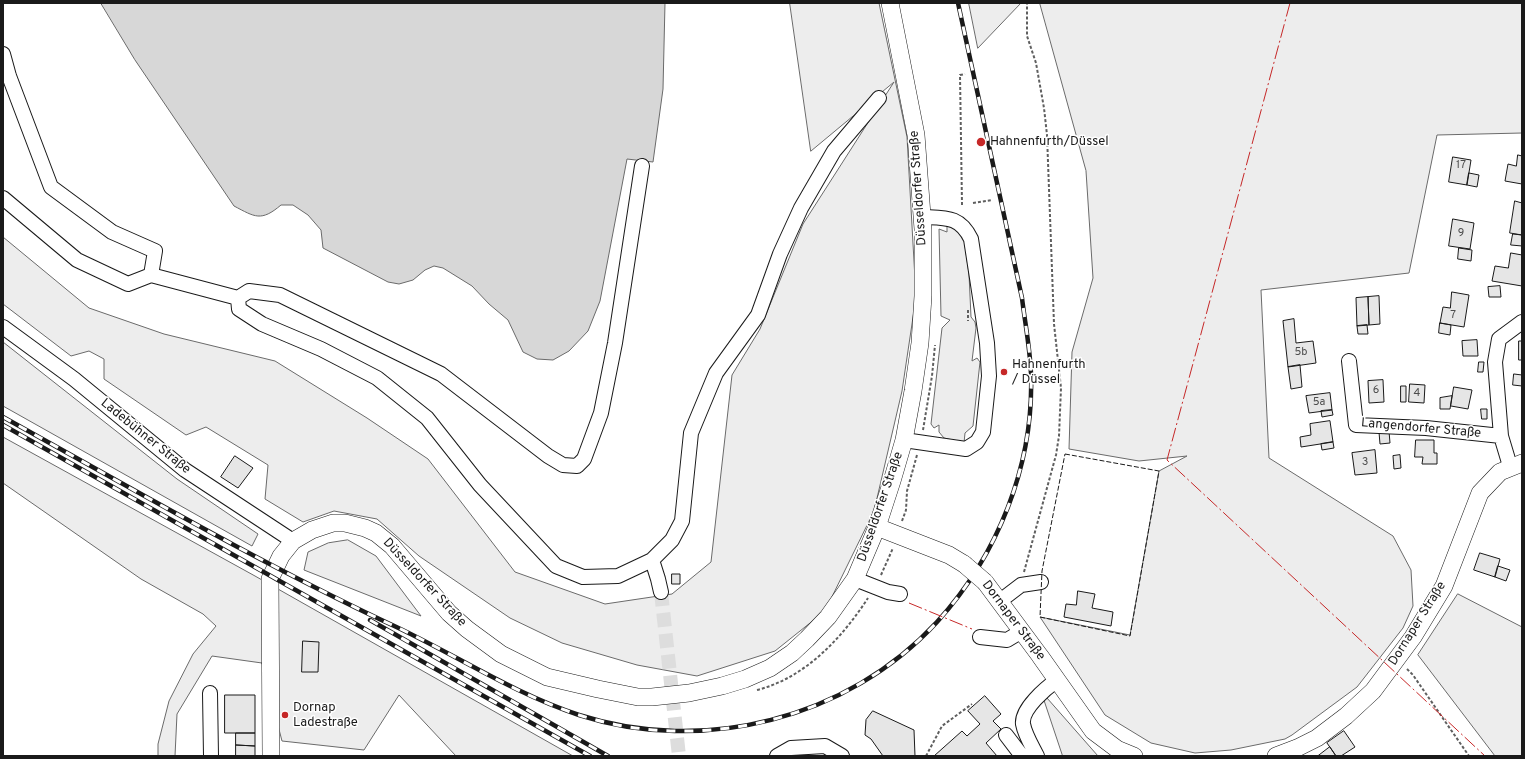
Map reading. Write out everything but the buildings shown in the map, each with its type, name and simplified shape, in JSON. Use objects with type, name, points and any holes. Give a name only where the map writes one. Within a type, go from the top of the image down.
[{"type":"main road","name":"Düsseldorfer Straße","points":[[271,756],[270,579],[281,556],[293,541],[312,530],[333,523],[345,523],[365,528],[376,533],[392,546],[449,613],[467,629],[501,654],[548,677],[598,689],[652,697],[699,692],[745,678],[770,668],[792,653],[832,612],[855,579],[877,527],[904,440],[920,343],[923,296],[923,217],[916,135],[890,3]]},
{"type":"main road","name":"Dornaper Straße","points":[[1276,756],[1317,738],[1346,716],[1373,692],[1413,637],[1444,586],[1480,492],[1500,472],[1516,465]]},
{"type":"main road","name":"Dornaper Straße","points":[[877,527],[949,555],[964,564],[985,582],[1022,631],[1092,731],[1117,749],[1134,756]]},
{"type":"street","points":[[3,54],[9,76],[50,187],[112,232],[155,251],[151,275]]},
{"type":"street","points":[[238,298],[239,309],[262,324],[321,349],[377,378],[426,418],[480,485],[556,566],[583,577],[618,576],[652,560],[672,540],[682,521],[691,433],[716,373],[758,315],[780,254],[801,208],[834,151],[879,98]]},
{"type":"street","points":[[3,198],[77,260],[128,284],[151,275],[238,298],[249,291],[280,295],[435,370],[548,456],[563,465],[576,466],[584,459],[601,412],[615,343],[642,166]]},
{"type":"street","points":[[904,440],[954,448],[966,449],[972,446],[980,438],[982,432],[989,376],[987,343],[971,239],[967,230],[958,222],[950,219],[923,217]]},
{"type":"street","name":"Langendorfer Straße","points":[[1516,465],[1501,436],[1495,362],[1499,339],[1522,322]]},
{"type":"street","name":"Ladebühner Straße","points":[[3,327],[74,379],[185,470],[293,541]]},
{"type":"street","name":"Langendorfer Straße","points":[[1349,361],[1356,425],[1426,428],[1501,436]]},
{"type":"street","points":[[652,560],[661,592]]},
{"type":"street","points":[[855,579],[888,592],[900,594]]},
{"type":"street","points":[[1000,601],[1021,586],[1041,582]]},
{"type":"street","points":[[980,637],[1007,640],[1022,631]]},
{"type":"street","points":[[1037,756],[1026,734],[1023,722],[1024,717],[1026,712],[1043,690],[1057,680]]},
{"type":"street","points":[[210,693],[211,756]]},
{"type":"street","points":[[1006,735],[1022,756]]},
{"type":"street","points":[[777,756],[791,748],[825,746],[842,756]]},
{"type":"path","points":[[1021,586],[1056,455],[1061,407],[1061,388],[1054,324],[1047,135],[1036,63],[1027,36],[1027,3]]},
{"type":"path","points":[[962,205],[960,75],[965,74]]},
{"type":"path","points":[[973,203],[992,200]]},
{"type":"path","points":[[1398,659],[1413,675],[1469,756]]},
{"type":"path","points":[[926,756],[942,726],[972,704]]},
{"type":"shaded area","points":[[101,3],[665,3],[663,89],[653,162],[627,159],[600,301],[588,331],[569,351],[553,360],[537,359],[523,352],[508,320],[489,304],[472,286],[443,268],[434,266],[425,270],[413,280],[399,284],[388,282],[323,248],[321,230],[308,215],[293,205],[281,205],[263,216],[247,213],[234,206],[135,60]]},
{"type":"shaded area","points":[[790,3],[879,3],[907,137],[916,297],[902,391],[874,511],[825,611],[775,651],[697,676],[637,665],[562,643],[510,618],[419,556],[377,519],[334,511],[303,522],[265,499],[268,465],[206,427],[186,435],[104,379],[104,359],[89,351],[71,356],[3,304],[3,237],[89,308],[164,334],[275,361],[367,418],[428,459],[515,572],[605,604],[672,594],[711,562],[732,375],[760,329],[803,224],[894,82],[811,151]]},
{"type":"shaded area","points":[[969,3],[1021,3],[978,48]]},
{"type":"shaded area","points":[[1040,3],[1522,3],[1522,133],[1437,135],[1409,273],[1261,290],[1269,458],[1393,536],[1411,570],[1413,606],[1403,628],[1357,687],[1285,739],[1231,750],[1195,753],[1151,743],[1105,715],[1040,617],[1130,635],[1159,471],[1187,456],[1139,461],[1069,449],[1072,352],[1093,278],[1086,171]]},
{"type":"shaded area","points":[[945,225],[955,227],[964,238],[969,274],[971,317],[975,322],[976,328],[972,361],[977,358],[980,362],[973,426],[965,433],[964,443],[944,438],[939,432],[939,425],[934,428],[931,424],[942,328],[950,320],[941,316],[939,229],[947,232],[947,227]]},
{"type":"shaded area","points":[[3,342],[177,479],[258,534],[252,546],[3,406]]},
{"type":"shaded area","points":[[3,437],[255,576],[573,756],[456,756],[399,695],[364,750],[282,741],[262,663],[212,656],[177,714],[175,756],[158,756],[158,744],[169,701],[193,654],[216,626],[203,614],[141,579],[3,483]]},
{"type":"shaded area","points":[[348,540],[376,556],[421,616],[304,570],[308,552],[328,543]]},
{"type":"shaded area","points":[[1458,594],[1522,627],[1522,756],[1495,756],[1418,655]]},
{"type":"shaded area","points":[[1040,688],[1047,698],[1098,756],[1063,756]]},
{"type":"tunnel","points":[[661,592],[679,756]]},
{"type":"railway","points":[[3,417],[243,550],[413,635],[530,696],[579,715],[626,726],[675,731],[723,729],[771,720],[817,705],[861,683],[901,655],[937,622],[959,596],[978,568],[1008,507],[1019,475],[1026,442],[1030,408],[1031,374],[1029,345],[1022,298],[958,3]]},
{"type":"railway","points":[[3,425],[590,756]]},
{"type":"railway","points":[[370,620],[608,756]]},
{"type":"fence","points":[[1065,454],[1159,471],[1130,636],[1040,617],[1042,571],[1065,454]]},
{"type":"power","points":[[1290,3],[1167,460],[1485,756]]},
{"type":"power","points":[[909,603],[972,629]]},
{"type":"place","name":"Hahnenfurth/Düssel","points":[[981,142]]},
{"type":"place","name":"Hahnenfurth / Düssel","points":[[1004,372]]},
{"type":"place","name":"Dornap Ladestraße","points":[[285,715]]}]
